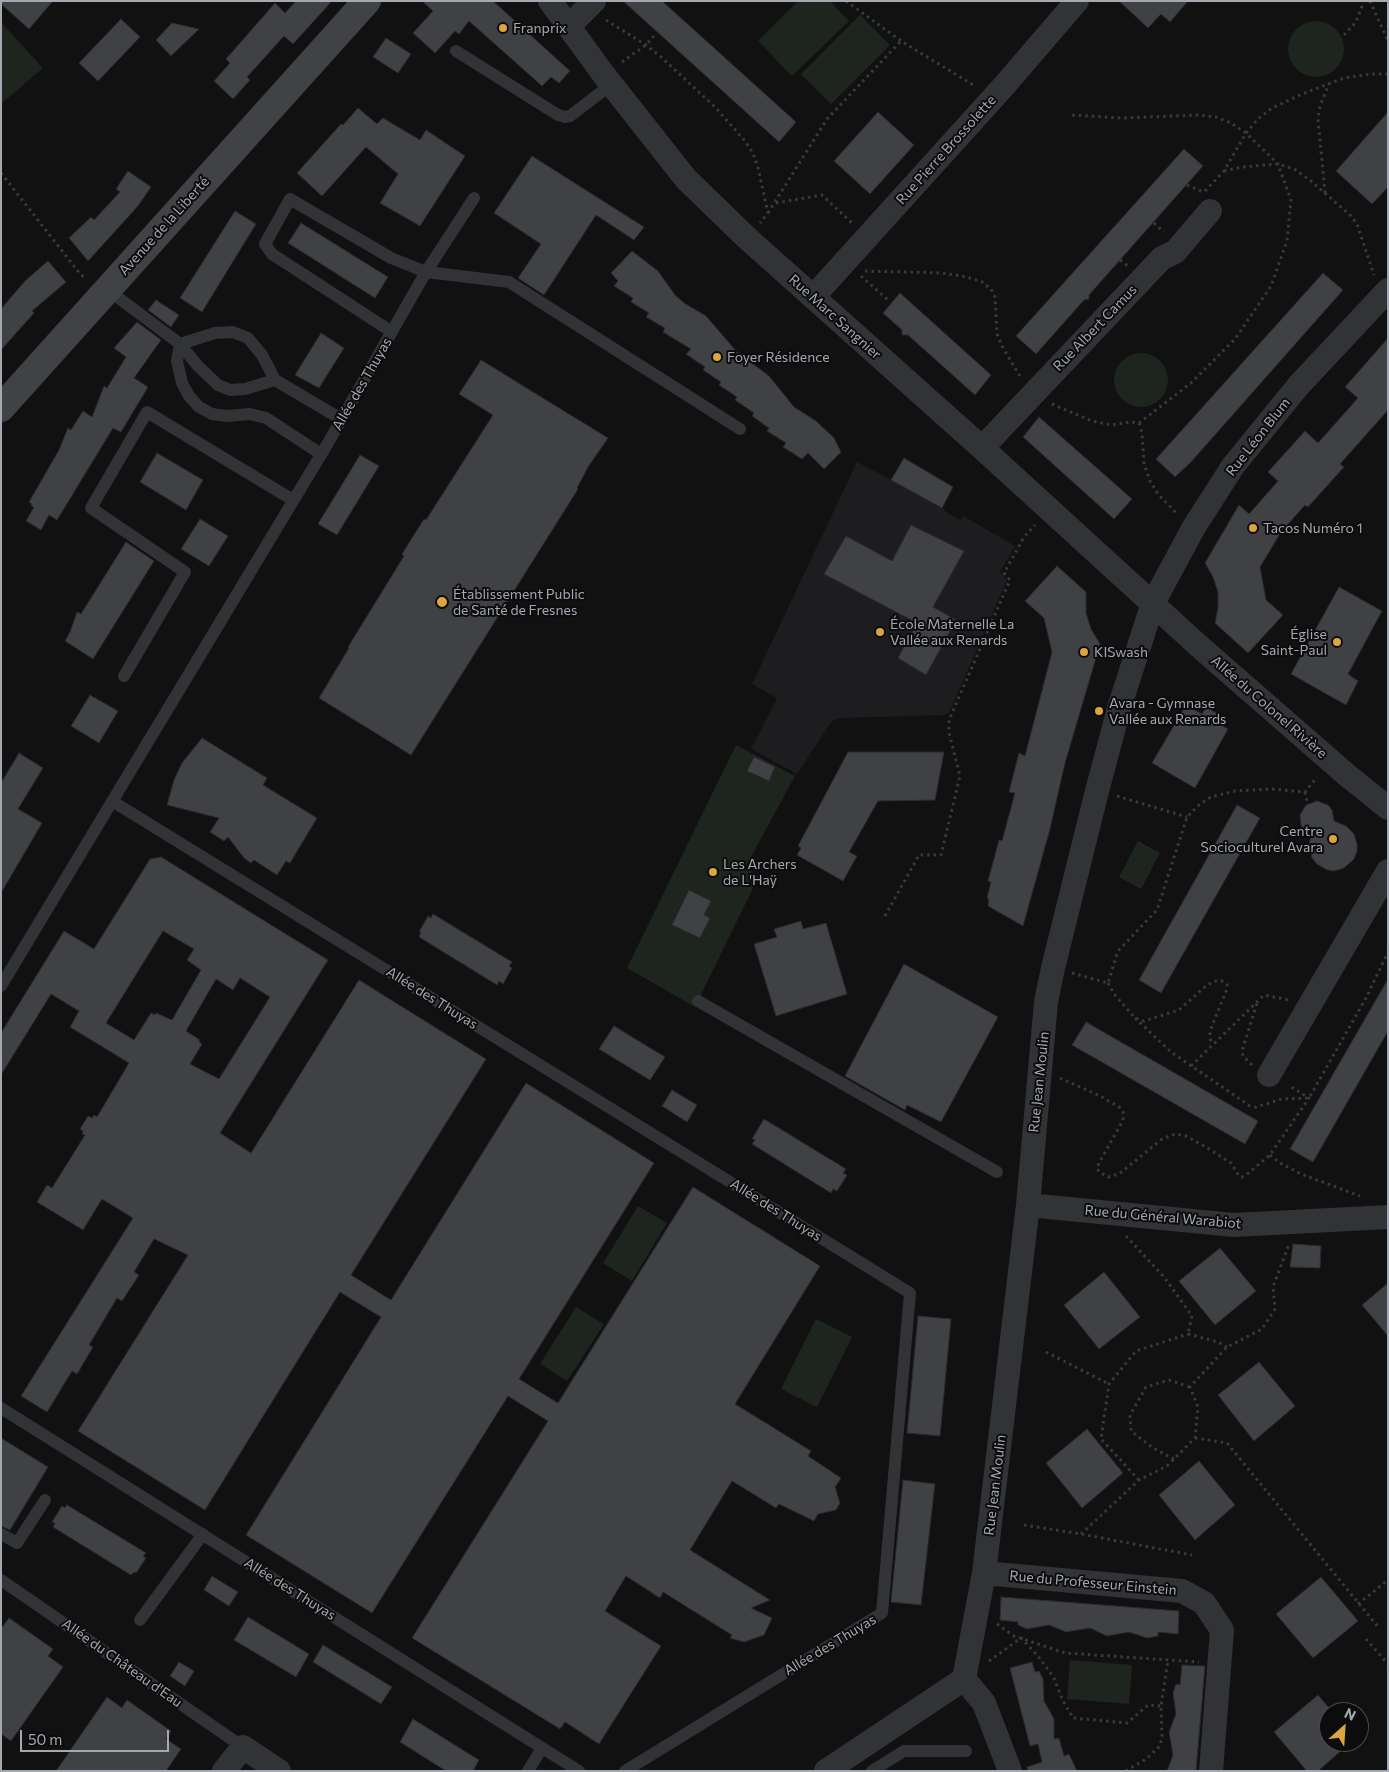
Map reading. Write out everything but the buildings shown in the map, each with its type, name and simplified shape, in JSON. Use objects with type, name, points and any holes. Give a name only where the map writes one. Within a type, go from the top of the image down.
[{"type":"main road","name":"Avenue de la Liberté","points":[[1,408],[367,1]]},
{"type":"street","name":"Rue Marc Sangnier","points":[[550,1],[686,179],[747,238],[1153,603]]},
{"type":"street","name":"Rue Pierre Brossolette","points":[[813,297],[846,271],[867,236],[1077,1]]},
{"type":"street","points":[[569,26],[591,4]]},
{"type":"street","name":"Rue Albert Camus","points":[[982,448],[1032,393],[1162,258],[1175,252],[1207,202]]},
{"type":"street","name":"Rue Léon Blum","points":[[1153,603],[1194,527],[1239,458],[1298,385],[1382,296]]},
{"type":"street","name":"Allée du Colonel Rivière","points":[[1153,603],[1330,761],[1388,808]]},
{"type":"street","name":"Rue Jean Moulin","points":[[964,1679],[984,1573],[1028,1205],[1046,1002],[1097,791],[1120,705],[1153,603]]},
{"type":"street","points":[[1270,1075],[1388,871]]},
{"type":"street","name":"Rue du Général Warabiot","points":[[1028,1205],[1234,1225],[1388,1217]]},
{"type":"street","name":"Rue du Professeur Einstein","points":[[984,1573],[1182,1591],[1204,1603],[1222,1630],[1211,1771]]},
{"type":"street","points":[[826,1771],[964,1679],[984,1703],[1010,1771]]},
{"type":"street","points":[[224,1771],[242,1747],[279,1771]]},
{"type":"lane","points":[[456,50],[558,115],[565,117],[570,116],[608,79]]},
{"type":"lane","name":"Allée des Thuyas","points":[[1,986],[294,500],[426,272],[474,198]]},
{"type":"lane","points":[[392,332],[272,254],[264,244],[290,199],[391,258],[426,272],[509,282],[740,429]]},
{"type":"lane","points":[[108,290],[180,344],[198,366],[218,385],[230,390],[245,389],[275,380]]},
{"type":"lane","points":[[180,344],[215,333],[234,332],[248,338],[262,355],[275,380],[342,419]]},
{"type":"lane","points":[[180,344],[177,361],[182,383],[189,396],[199,407],[212,414],[226,416],[250,414],[266,418],[321,454]]},
{"type":"lane","points":[[124,676],[184,572],[91,508],[147,412],[294,500]]},
{"type":"lane","name":"Allée des Thuyas","points":[[112,801],[910,1292],[882,1613],[625,1771]]},
{"type":"lane","points":[[698,1002],[997,1172]]},
{"type":"lane","name":"Allée des Thuyas","points":[[1,1408],[579,1771]]},
{"type":"lane","points":[[1,1534],[17,1543],[45,1500]]},
{"type":"lane","points":[[140,1620],[203,1534]]},
{"type":"lane","name":"Allée du Château d'Eau","points":[[1,1580],[242,1747]]},
{"type":"lane","points":[[528,1771],[542,1748]]},
{"type":"lane","points":[[872,1771],[904,1751],[966,1751]]},
{"type":"path","points":[[846,1],[901,42],[993,97]]},
{"type":"path","points":[[1344,35],[1356,22],[1364,1]]},
{"type":"path","points":[[1370,1],[1388,41]]},
{"type":"path","points":[[591,4],[646,45],[714,107],[745,141],[753,152],[768,214]]},
{"type":"path","points":[[608,79],[654,36]]},
{"type":"path","points":[[747,238],[776,203],[827,118],[901,42]]},
{"type":"path","points":[[1246,133],[1257,120],[1272,108],[1302,94],[1358,75],[1388,74]]},
{"type":"path","points":[[1324,193],[1318,120],[1320,106],[1329,84]]},
{"type":"path","points":[[846,271],[942,273],[967,277],[982,282],[991,288],[995,297],[997,334],[1002,346],[1027,388],[1032,393],[1092,421],[1111,425],[1130,422],[1139,423],[1191,383],[1235,339],[1271,286],[1287,241],[1291,200],[1278,164],[1246,133],[1231,123],[1216,117],[1199,115],[1121,118],[1072,115]]},
{"type":"path","points":[[1224,171],[1242,167],[1278,164],[1294,169],[1350,215],[1357,224],[1382,296]]},
{"type":"path","points":[[1,173],[81,275],[108,290]]},
{"type":"path","points":[[1187,185],[1207,202]]},
{"type":"path","points":[[776,203],[822,195],[867,236]]},
{"type":"path","points":[[1154,222],[1166,233]]},
{"type":"path","points":[[846,271],[889,301]]},
{"type":"path","points":[[1139,423],[1142,433],[1144,464],[1150,481],[1158,494],[1174,512],[1194,527]]},
{"type":"path","points":[[885,916],[919,855],[941,855],[960,776],[949,733],[949,720],[1010,580],[1004,573],[1024,537],[1050,510]]},
{"type":"path","points":[[1305,792],[1330,761]]},
{"type":"path","points":[[1305,792],[1252,789],[1224,793],[1200,804],[1187,816],[1157,910],[1118,951],[1108,983],[1114,994],[1135,1018],[1170,1052],[1250,1106],[1256,1107],[1282,1098],[1310,1098],[1366,998],[1388,952]]},
{"type":"path","points":[[1097,791],[1187,816]]},
{"type":"path","points":[[1305,792],[1307,801]]},
{"type":"path","points":[[1053,968],[1108,983]]},
{"type":"path","points":[[1135,1018],[1144,1021],[1179,1010],[1207,985],[1222,981],[1227,989],[1210,1031],[1210,1039],[1214,1044]]},
{"type":"path","points":[[1191,1066],[1264,995],[1311,1005]]},
{"type":"path","points":[[1040,1073],[1082,1087],[1119,1107],[1123,1112],[1122,1122],[1097,1168],[1098,1172],[1103,1175],[1108,1177],[1119,1174],[1149,1148],[1169,1135],[1175,1134],[1186,1136],[1222,1157],[1242,1177]]},
{"type":"path","points":[[1270,1155],[1280,1163],[1317,1181],[1363,1197]]},
{"type":"path","points":[[1103,1212],[1164,1277],[1192,1316],[1188,1334]]},
{"type":"path","points":[[1190,1387],[1227,1347],[1262,1329],[1275,1309],[1274,1287],[1297,1222]]},
{"type":"path","points":[[1139,1480],[1101,1440],[1109,1384],[1136,1351],[1188,1334],[1218,1342],[1227,1347]]},
{"type":"path","points":[[1046,1352],[1109,1384]]},
{"type":"path","points":[[1081,1534],[1139,1480],[1167,1466],[1196,1438],[1198,1407],[1190,1387],[1169,1380],[1146,1387],[1130,1415],[1132,1431],[1153,1448],[1174,1459]]},
{"type":"path","points":[[1196,1438],[1227,1443],[1379,1628]]},
{"type":"path","points":[[1024,1525],[1192,1556]]},
{"type":"path","points":[[1358,1604],[1388,1580]]},
{"type":"path","points":[[978,1611],[1014,1636],[1066,1653],[1220,1662]]},
{"type":"path","points":[[964,1679],[1022,1638]]},
{"type":"path","points":[[1022,1638],[1054,1678],[1063,1701],[1073,1718],[1127,1724],[1148,1705],[1161,1706]]},
{"type":"path","points":[[1366,1639],[1388,1664]]},
{"type":"path","points":[[1126,1771],[1146,1759],[1160,1746],[1162,1736],[1161,1706],[1168,1660]]},
{"type":"shaded area","points":[[798,1],[830,1],[849,21],[792,76],[758,41]]},
{"type":"shaded area","points":[[860,15],[890,45],[831,104],[801,74]]},
{"type":"shaded area","points":[[1311,21],[1321,21],[1336,29],[1342,38],[1344,49],[1342,60],[1336,69],[1321,77],[1311,77],[1300,72],[1293,65],[1288,54],[1288,44],[1293,33],[1300,26]]},
{"type":"shaded area","points":[[1,22],[43,68],[1,104]]},
{"type":"shaded area","points":[[1141,353],[1151,355],[1160,361],[1166,370],[1168,380],[1166,390],[1160,399],[1151,405],[1141,407],[1131,405],[1122,399],[1116,390],[1114,380],[1116,370],[1122,361],[1131,355]]},
{"type":"shaded area","name":"École Maternelle La Vallée aux Renards","points":[[904,458],[953,487],[942,507],[947,513],[961,520],[963,516],[1015,546],[1000,572],[1007,580],[949,713],[943,715],[840,718],[832,721],[797,774],[751,749],[777,698],[752,684],[857,462],[891,480]]},
{"type":"shaded area","name":"Les Archers de L'Haÿ","points":[[736,745],[795,776],[745,868],[759,876],[695,1007],[627,968]]},
{"type":"shaded area","points":[[1138,841],[1160,853],[1141,889],[1119,877]]},
{"type":"shaded area","points":[[638,1206],[667,1223],[632,1281],[603,1263]]},
{"type":"shaded area","points":[[576,1307],[604,1324],[567,1381],[540,1364]]},
{"type":"shaded area","points":[[816,1319],[852,1337],[817,1407],[781,1389]]},
{"type":"shaded area","points":[[1070,1660],[1132,1665],[1129,1704],[1067,1699]]},
{"type":"place","name":"Franprix","points":[[503,28]]},
{"type":"place","name":"Foyer Résidence","points":[[717,357]]},
{"type":"place","name":"Tacos Numéro 1","points":[[1253,528]]},
{"type":"place","name":"Établissement Public de Santé de Fresnes","points":[[442,602]]},
{"type":"place","name":"École Maternelle La Vallée aux Renards","points":[[880,632]]},
{"type":"place","name":"Église Saint-Paul","points":[[1337,642]]},
{"type":"place","name":"KISwash","points":[[1084,652]]},
{"type":"place","name":"Avara - Gymnase Vallée aux Renards","points":[[1099,711]]},
{"type":"place","name":"Centre Socioculturel Avara","points":[[1333,839]]},
{"type":"place","name":"Les Archers de L'Haÿ","points":[[713,872]]}]
